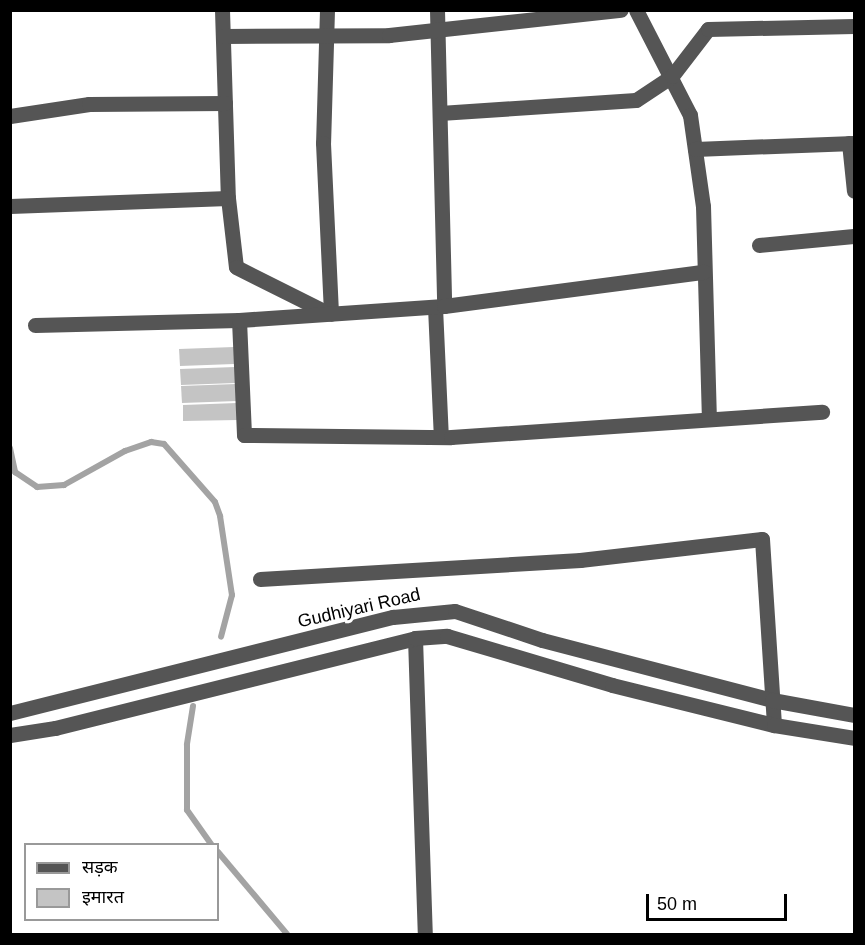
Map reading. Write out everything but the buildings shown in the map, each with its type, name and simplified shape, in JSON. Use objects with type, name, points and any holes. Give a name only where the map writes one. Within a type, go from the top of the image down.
[{"type":"street","points":[[222,10],[228,198],[236,267],[331,314]]},
{"type":"street","points":[[327,10],[323,154],[331,314]]},
{"type":"street","points":[[437,10],[440,113],[441,437]]},
{"type":"street","points":[[223,36],[326,35],[437,30],[621,10]]},
{"type":"street","points":[[636,10],[672,76],[690,115],[703,206],[709,418]]},
{"type":"street","points":[[440,113],[636,100],[672,76],[708,29],[855,26]]},
{"type":"street","points":[[10,116],[89,104],[225,103]]},
{"type":"street","points":[[695,149],[852,143],[855,191]]},
{"type":"street","points":[[10,206],[228,198]]},
{"type":"street","points":[[759,245],[855,236]]},
{"type":"street","points":[[35,325],[239,320],[440,306],[704,272]]},
{"type":"street","points":[[239,320],[244,435],[441,437],[822,412]]},
{"type":"street","points":[[260,579],[580,560],[762,538],[774,725]]},
{"type":"street","name":"Gudhiyari Road","points":[[10,713],[427,611],[455,611],[542,640],[772,700],[855,715]]},
{"type":"street","points":[[10,735],[54,728],[415,638],[447,636],[612,686],[774,725],[855,738]]},
{"type":"street","points":[[415,638],[425,934]]},
{"type":"waterway","points":[[10,448],[15,472],[37,487],[64,485],[125,451],[151,442],[164,444],[215,502],[220,516],[232,595],[221,637]]},
{"type":"waterway","points":[[193,706],[187,745],[187,810],[210,843]]},
{"type":"waterway","points":[[219,853],[287,934]]}]
